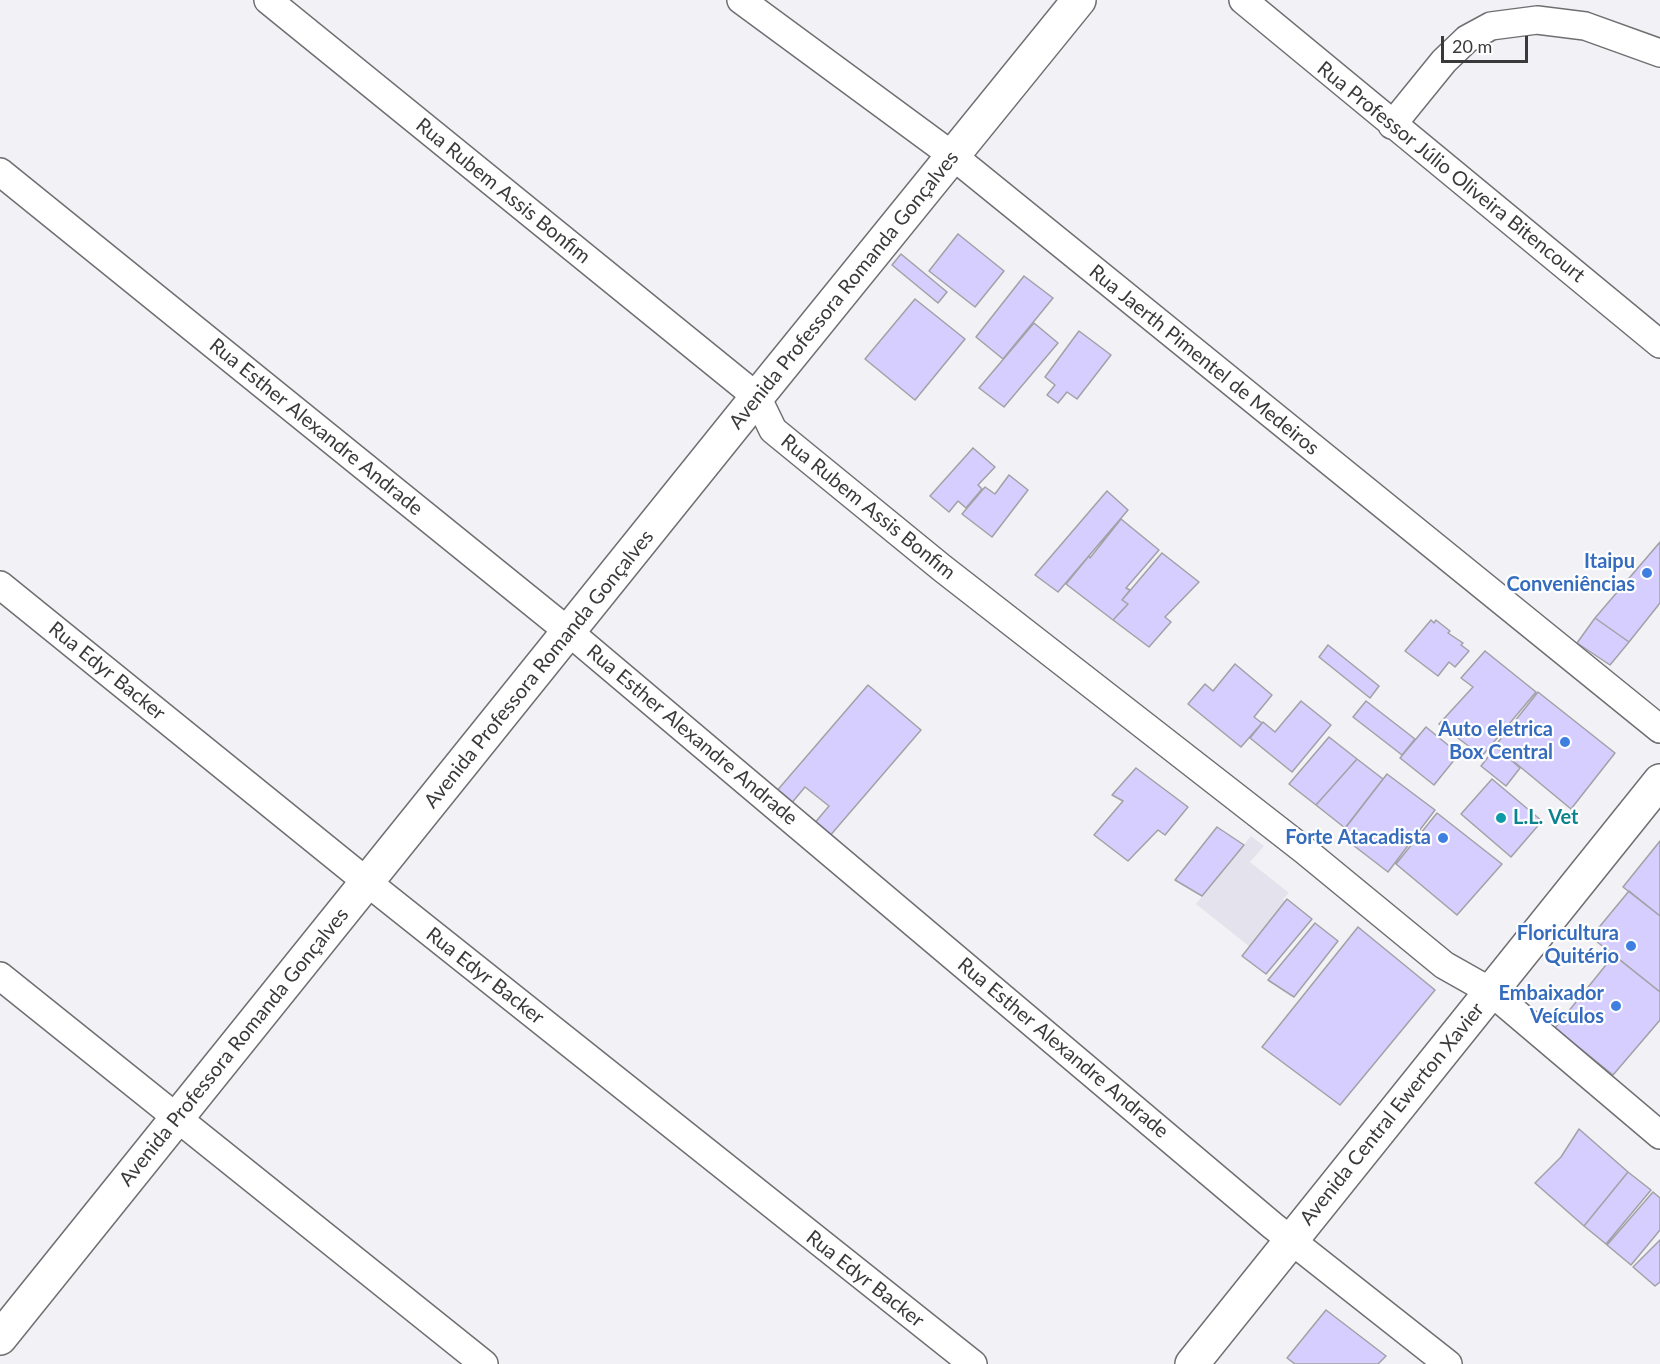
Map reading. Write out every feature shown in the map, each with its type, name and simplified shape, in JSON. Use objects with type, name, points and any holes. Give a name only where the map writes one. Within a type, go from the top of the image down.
[{"type":"street","name":"Rua Rubem Assis Bonfim","points":[[268,0],[757,396],[774,430],[942,568],[1304,850],[1444,965],[1490,991],[1660,1135]]},
{"type":"street","name":"Rua Jaerth Pimentel de Medeiros","points":[[741,0],[953,156],[1660,729]]},
{"type":"street","name":"Avenida Professora Romanda Gonçalves","points":[[0,1338],[757,396],[1079,0]]},
{"type":"street","name":"Rua Professor Júlio Oliveira Bitencourt","points":[[1243,0],[1660,344]]},
{"type":"street","points":[[1392,124],[1444,61],[1467,39],[1491,26],[1537,20],[1584,26],[1660,53]]},
{"type":"street","name":"Rua Esther Alexandre Andrade","points":[[0,172],[569,632],[1273,1226],[1448,1364]]},
{"type":"street","name":"Rua Edyr Backer","points":[[0,585],[367,882],[973,1364]]},
{"type":"street","name":"Avenida Central Ewerton Xavier","points":[[1192,1364],[1660,781]]},
{"type":"street","points":[[0,976],[484,1364]]},
{"type":"shaded area","points":[[1251,836],[1264,846],[1250,862],[1289,893],[1250,947],[1196,904]]},
{"type":"building","points":[[958,234],[1004,271],[975,307],[929,271]]},
{"type":"building","points":[[901,254],[947,292],[938,303],[892,265]]},
{"type":"building","points":[[1024,276],[1053,298],[1003,359],[976,337]]},
{"type":"building","points":[[915,299],[965,339],[915,400],[865,359]]},
{"type":"building","points":[[1034,323],[1058,343],[1004,407],[979,388]]},
{"type":"building","points":[[1079,331],[1111,355],[1077,399],[1067,392],[1058,403],[1047,395],[1055,385],[1045,377]]},
{"type":"building","points":[[973,448],[995,467],[978,485],[982,489],[966,508],[958,501],[949,512],[930,496]]},
{"type":"building","points":[[1009,475],[1028,490],[992,537],[962,514],[985,487],[995,494]]},
{"type":"building","points":[[1107,491],[1128,510],[1058,592],[1035,575]]},
{"type":"building","points":[[1121,519],[1159,550],[1126,588],[1130,590],[1122,600],[1128,604],[1113,620],[1066,584]]},
{"type":"building","name":"Itaipu Conveniências","points":[[1660,542],[1660,603],[1629,642],[1595,618]]},
{"type":"building","points":[[1162,553],[1199,582],[1165,617],[1171,622],[1149,647],[1113,620],[1128,604],[1122,600]]},
{"type":"building","points":[[1595,618],[1629,642],[1610,665],[1577,643]]},
{"type":"building","points":[[1431,620],[1434,623],[1436,620],[1450,631],[1448,633],[1463,643],[1461,645],[1469,651],[1455,667],[1449,662],[1438,676],[1405,651]]},
{"type":"building","points":[[1328,645],[1379,686],[1370,698],[1319,657]]},
{"type":"building","points":[[1485,651],[1536,692],[1482,756],[1439,724],[1473,687],[1461,678]]},
{"type":"building","points":[[1235,664],[1272,695],[1254,717],[1262,723],[1241,747],[1188,704],[1205,684],[1213,691]]},
{"type":"building","points":[[868,685],[921,730],[828,838],[813,825],[829,806],[805,787],[790,805],[775,793]]},
{"type":"building","points":[[1538,692],[1615,753],[1571,809],[1495,746]]},
{"type":"building","points":[[1301,701],[1331,725],[1292,772],[1250,738],[1263,722],[1275,732]]},
{"type":"building","points":[[1366,701],[1415,739],[1402,755],[1353,717]]},
{"type":"building","points":[[1426,727],[1459,754],[1434,785],[1400,758]]},
{"type":"building","points":[[1329,737],[1357,759],[1316,805],[1289,784]]},
{"type":"building","points":[[1496,747],[1520,768],[1506,786],[1481,766]]},
{"type":"building","points":[[1357,759],[1383,779],[1345,828],[1316,805]]},
{"type":"building","points":[[1136,768],[1188,807],[1165,835],[1158,830],[1128,861],[1094,835],[1123,801],[1112,795]]},
{"type":"building","points":[[1387,774],[1435,810],[1388,872],[1340,835]]},
{"type":"building","name":"L.L. Vet","points":[[1492,779],[1542,821],[1511,857],[1461,814]]},
{"type":"building","name":"Forte Atacadista","points":[[1437,813],[1502,864],[1457,915],[1396,864]]},
{"type":"building","points":[[1217,827],[1244,845],[1202,896],[1175,880]]},
{"type":"building","points":[[1660,841],[1660,916],[1623,887]]},
{"type":"building","name":"Floricultura Quitério","points":[[1629,891],[1660,916],[1660,992],[1591,937]]},
{"type":"building","points":[[1287,899],[1312,919],[1266,974],[1242,956]]},
{"type":"building","points":[[1315,923],[1338,941],[1294,997],[1268,980]]},
{"type":"building","points":[[1358,927],[1435,990],[1340,1105],[1262,1047]]},
{"type":"building","name":"Embaixador Veículos","points":[[1614,955],[1660,992],[1660,1020],[1613,1075],[1555,1028]]},
{"type":"building","points":[[1579,1129],[1628,1172],[1584,1226],[1535,1183],[1561,1157]]},
{"type":"building","points":[[1628,1172],[1651,1190],[1606,1244],[1584,1226]]},
{"type":"building","points":[[1653,1192],[1660,1198],[1660,1230],[1631,1265],[1607,1245]]},
{"type":"building","points":[[1660,1240],[1660,1282],[1655,1286],[1633,1267]]},
{"type":"building","points":[[1326,1310],[1386,1356],[1378,1364],[1295,1364],[1287,1358]]},
{"type":"place","name":"Itaipu Conveniências","points":[[1647,573]]},
{"type":"place","name":"Auto eletrica Box Central","points":[[1565,742]]},
{"type":"place","name":"L.L. Vet","points":[[1501,818]]},
{"type":"place","name":"Forte Atacadista","points":[[1443,838]]},
{"type":"place","name":"Floricultura Quitério","points":[[1631,946]]},
{"type":"place","name":"Embaixador Veículos","points":[[1616,1006]]}]
